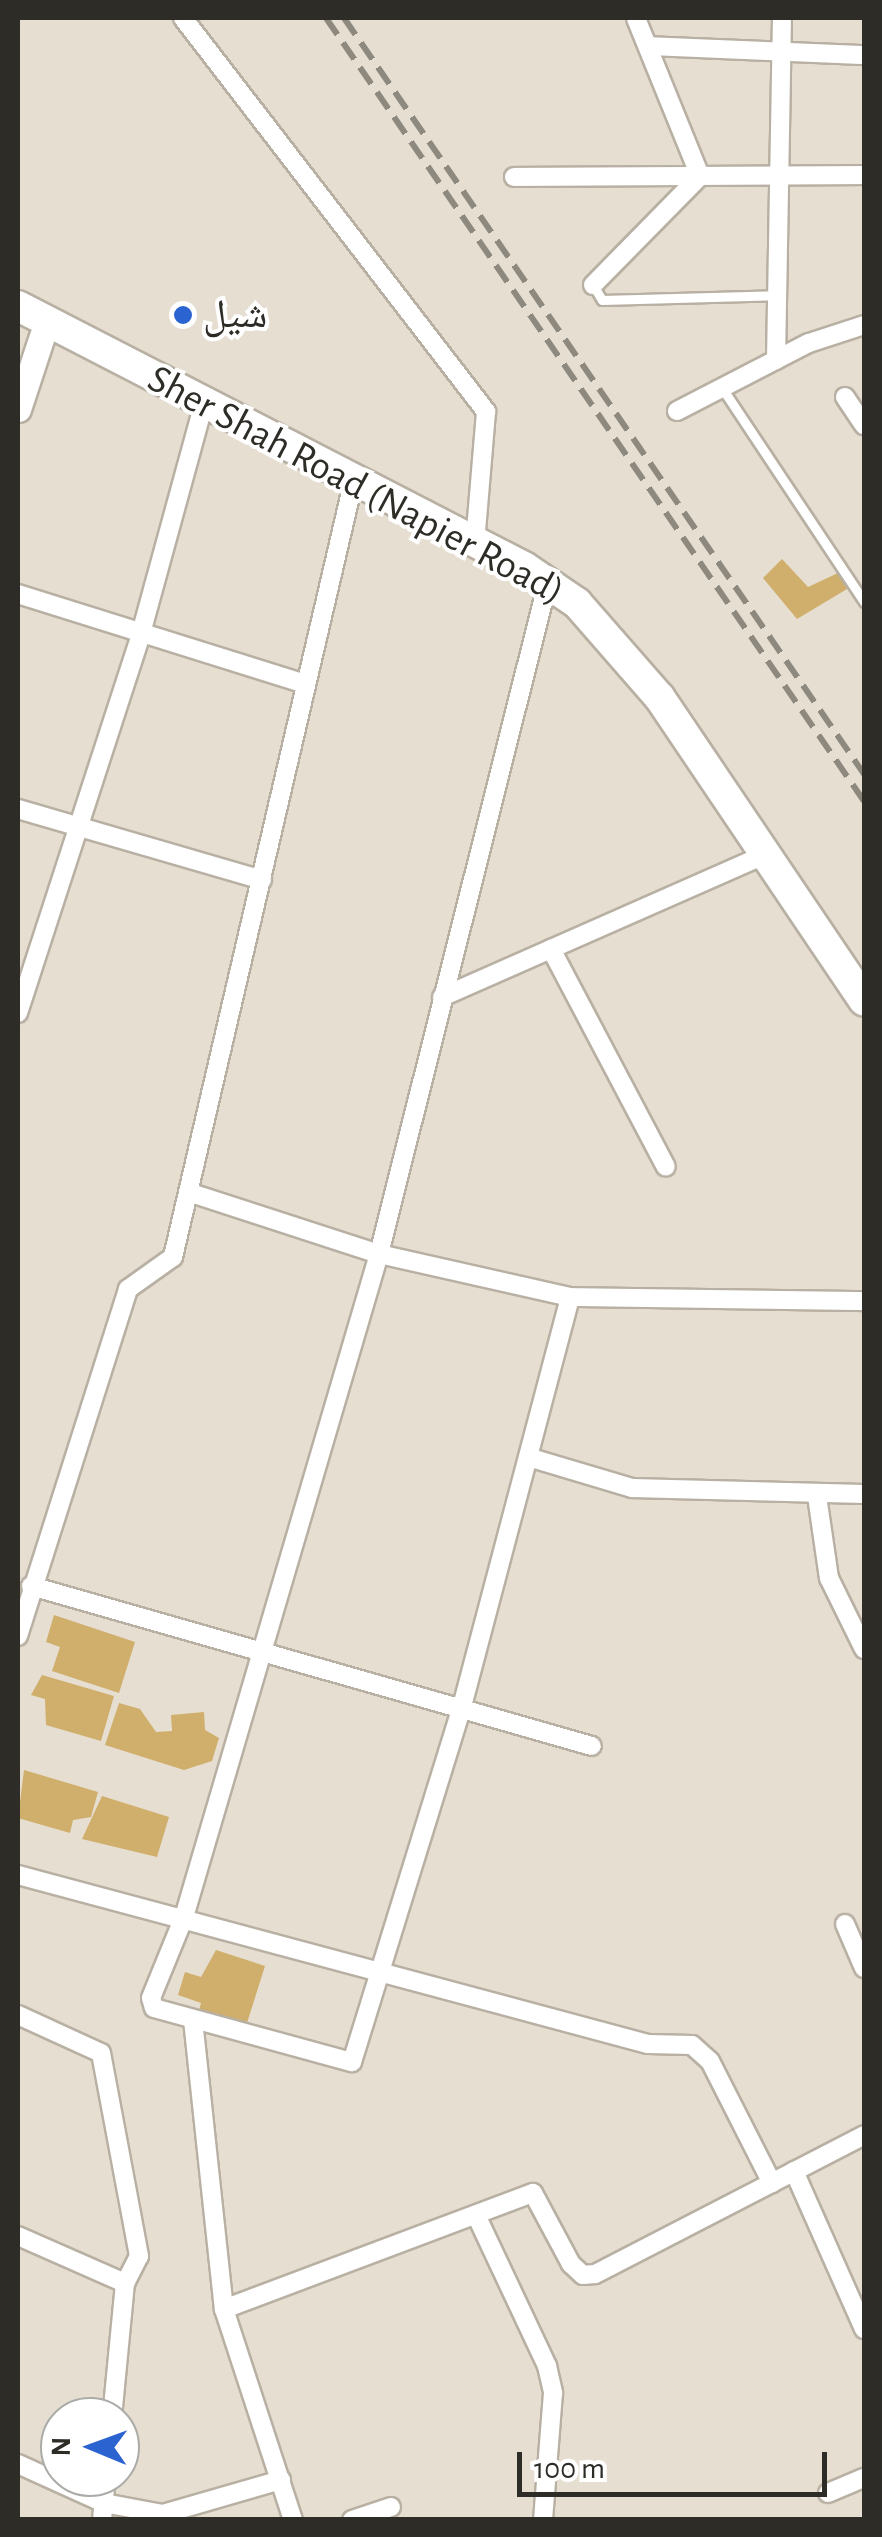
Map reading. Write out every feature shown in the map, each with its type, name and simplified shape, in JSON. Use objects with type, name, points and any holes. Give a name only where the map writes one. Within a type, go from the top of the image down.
[{"type":"main road","name":"Sher Shah Road (Napier Road)","points":[[18,306],[312,465]]},
{"type":"main road","name":"Sher Shah Road (Napier Road)","points":[[30,330],[200,418],[312,465],[476,542],[564,594],[614,638],[864,1001]]},
{"type":"main road","points":[[18,409],[30,330]]},
{"type":"street","points":[[183,18],[486,412],[476,542]]},
{"type":"street","points":[[636,18],[700,176]]},
{"type":"street","points":[[776,360],[776,176],[782,18]]},
{"type":"street","points":[[648,46],[864,55]]},
{"type":"street","points":[[514,176],[864,175]]},
{"type":"street","points":[[593,285],[700,176]]},
{"type":"street","points":[[677,411],[776,360],[864,326]]},
{"type":"street","points":[[844,396],[864,425]]},
{"type":"street","points":[[18,1013],[140,637],[200,418]]},
{"type":"street","points":[[18,1636],[128,1289],[173,1257],[351,492]]},
{"type":"street","points":[[545,593],[379,1254],[256,1654],[184,1917],[151,1998],[154,2008],[352,2062],[382,1976],[460,1714],[570,1296]]},
{"type":"street","points":[[18,594],[140,637],[304,684]]},
{"type":"street","points":[[18,810],[262,880]]},
{"type":"street","points":[[442,997],[753,860]]},
{"type":"street","points":[[551,949],[666,1167]]},
{"type":"street","points":[[188,1192],[379,1254],[570,1296],[864,1302]]},
{"type":"street","points":[[528,1457],[632,1488],[817,1496],[864,1494]]},
{"type":"street","points":[[817,1496],[829,1578],[864,1649]]},
{"type":"street","points":[[31,1586],[460,1714],[592,1746]]},
{"type":"street","points":[[18,1876],[184,1917],[382,1976],[704,2051],[772,2183]]},
{"type":"street","points":[[845,1924],[864,1968]]},
{"type":"street","points":[[18,2016],[101,2053],[139,2256],[124,2283],[114,2397]]},
{"type":"street","points":[[193,2020],[224,2309],[293,2520]]},
{"type":"street","points":[[224,2309],[533,2193],[583,2275],[864,2135]]},
{"type":"street","points":[[794,2171],[864,2329]]},
{"type":"street","points":[[477,2217],[548,2366],[553,2393],[543,2520]]},
{"type":"street","points":[[18,2236],[124,2283]]},
{"type":"street","points":[[18,2464],[103,2511],[164,2516],[282,2480]]},
{"type":"street","points":[[828,2493],[864,2478]]},
{"type":"street","points":[[352,2520],[390,2507]]},
{"type":"lane","points":[[593,285],[602,300],[776,295]]},
{"type":"lane","points":[[722,388],[864,602]]},
{"type":"building","points":[[782,559],[808,587],[838,573],[847,589],[797,619],[763,578]]},
{"type":"building","points":[[54,1615],[135,1642],[119,1693],[52,1671],[60,1647],[46,1642]]},
{"type":"building","points":[[42,1675],[114,1696],[101,1741],[46,1725],[45,1699],[31,1695]]},
{"type":"building","points":[[119,1703],[140,1709],[156,1732],[172,1731],[171,1715],[204,1712],[205,1730],[219,1738],[212,1761],[184,1770],[105,1745]]},
{"type":"building","points":[[24,1770],[98,1792],[91,1817],[73,1820],[70,1833],[18,1818]]},
{"type":"building","points":[[102,1796],[169,1817],[157,1857],[82,1839]]},
{"type":"building","points":[[216,1950],[265,1966],[247,2023],[199,2011],[201,2003],[178,1995],[185,1972],[201,1977]]},
{"type":"railway","points":[[326,18],[864,801]]},
{"type":"railway","points":[[344,18],[864,774]]},
{"type":"place","name":"شیل","points":[[183,315]]}]
